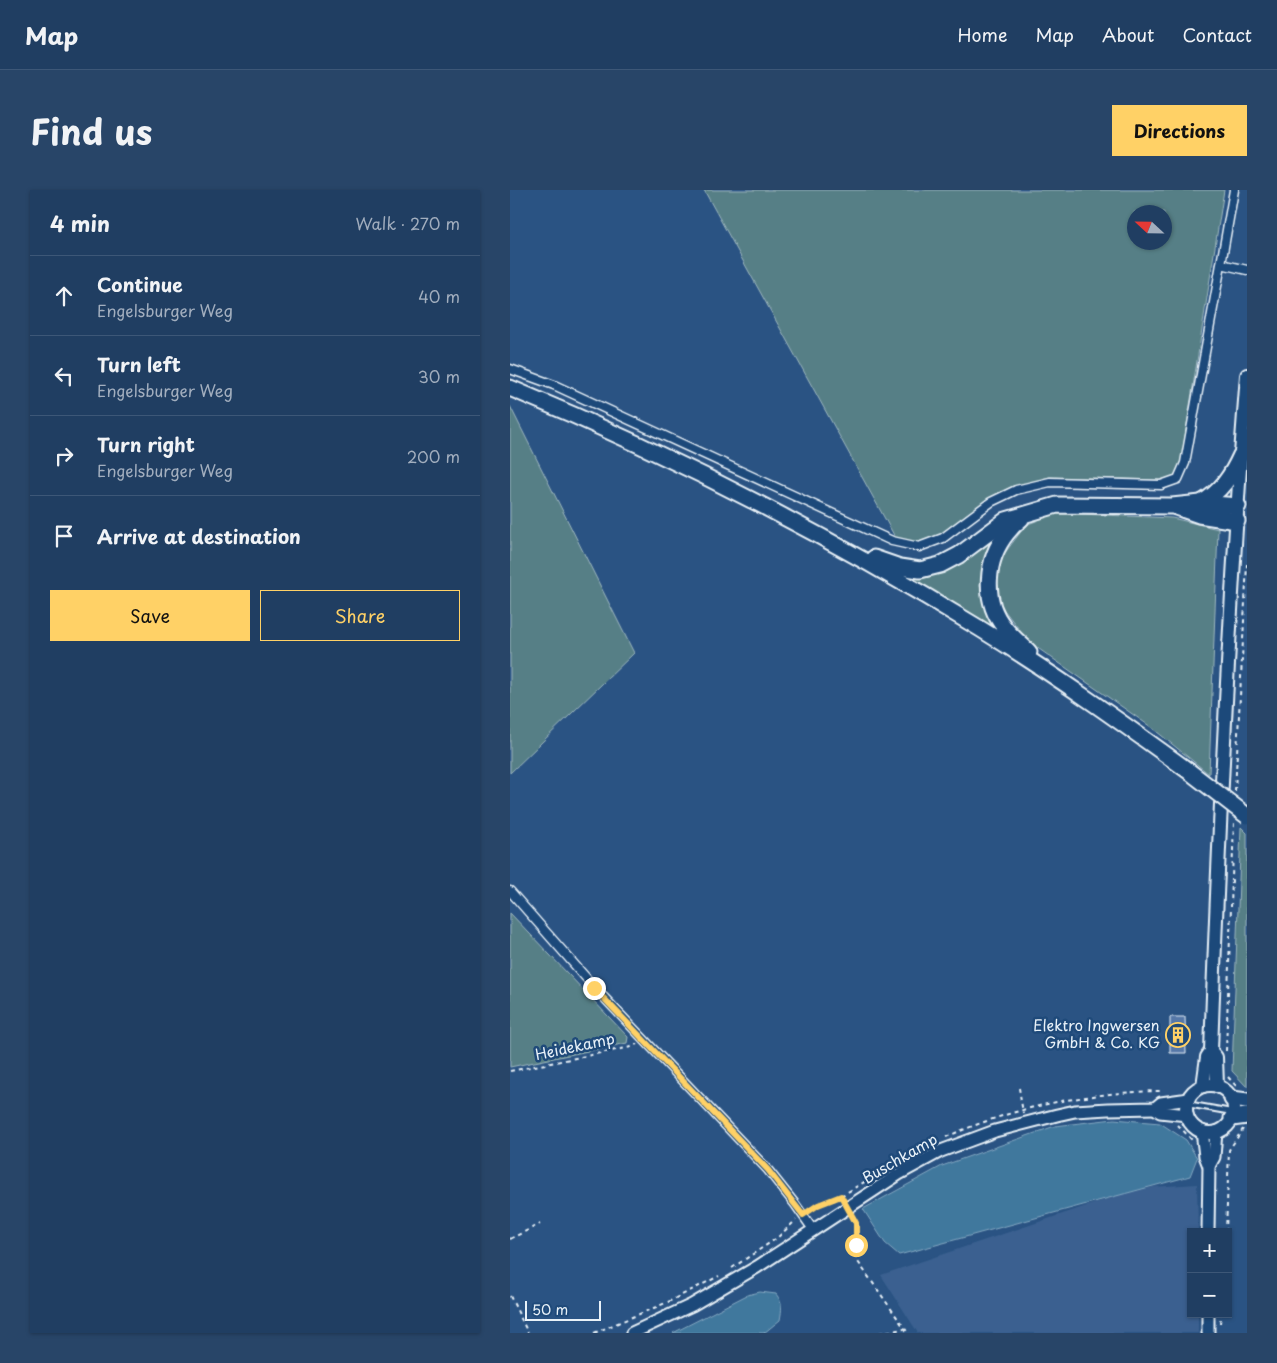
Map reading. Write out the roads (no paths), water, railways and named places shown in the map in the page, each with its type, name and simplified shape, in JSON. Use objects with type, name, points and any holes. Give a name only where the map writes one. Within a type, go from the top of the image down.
[{"type":"highway","points":[[510,388],[616,434],[717,482],[830,542],[979,628],[1066,684],[1190,772],[1241,816]]},
{"type":"highway","points":[[1201,503],[1217,493],[1227,481],[1241,455]]},
{"type":"highway","points":[[830,542],[883,562],[920,570],[940,566],[1006,520],[1057,505],[1172,506],[1201,503],[1237,514]]},
{"type":"highway","points":[[1172,506],[1199,515],[1237,514]]},
{"type":"highway","points":[[1026,514],[1007,532],[994,554],[988,584],[992,605],[1003,627],[1066,684]]},
{"type":"main road","points":[[1203,1086],[1207,1057],[1211,1050],[1221,794],[1247,375]]},
{"type":"main road","points":[[1211,1050],[1216,1057],[1217,1086]]},
{"type":"main road","points":[[1203,1086],[1217,1086],[1223,1088],[1240,1109],[1223,1129],[1216,1132],[1202,1131],[1190,1122],[1188,1106],[1196,1089],[1203,1086]]},
{"type":"street","points":[[510,369],[554,385],[892,541],[919,547],[943,538],[991,502],[1025,488],[1050,482],[1161,485],[1178,479],[1185,463],[1234,190]]},
{"type":"street","points":[[1221,264],[1247,270]]},
{"type":"street","points":[[510,891],[594,988],[768,1170],[814,1231]]},
{"type":"street","name":"Buschkamp","points":[[632,1333],[692,1305],[814,1231],[899,1174],[941,1151],[995,1131],[1075,1111],[1155,1108],[1161,1103],[1188,1106]]},
{"type":"street","name":"Buschkamp","points":[[1155,1108],[1160,1112],[1188,1106]]},
{"type":"street","points":[[1202,1131],[1205,1156],[1209,1166],[1208,1228]]},
{"type":"street","points":[[1209,1166],[1214,1157],[1216,1132]]},
{"type":"street","points":[[1208,1318],[1208,1333]]},
{"type":"lane","points":[[1188,1106],[1240,1109]]},
{"type":"place","name":"Elektro Ingwersen GmbH & Co. KG","points":[[1178,1035]]}]
